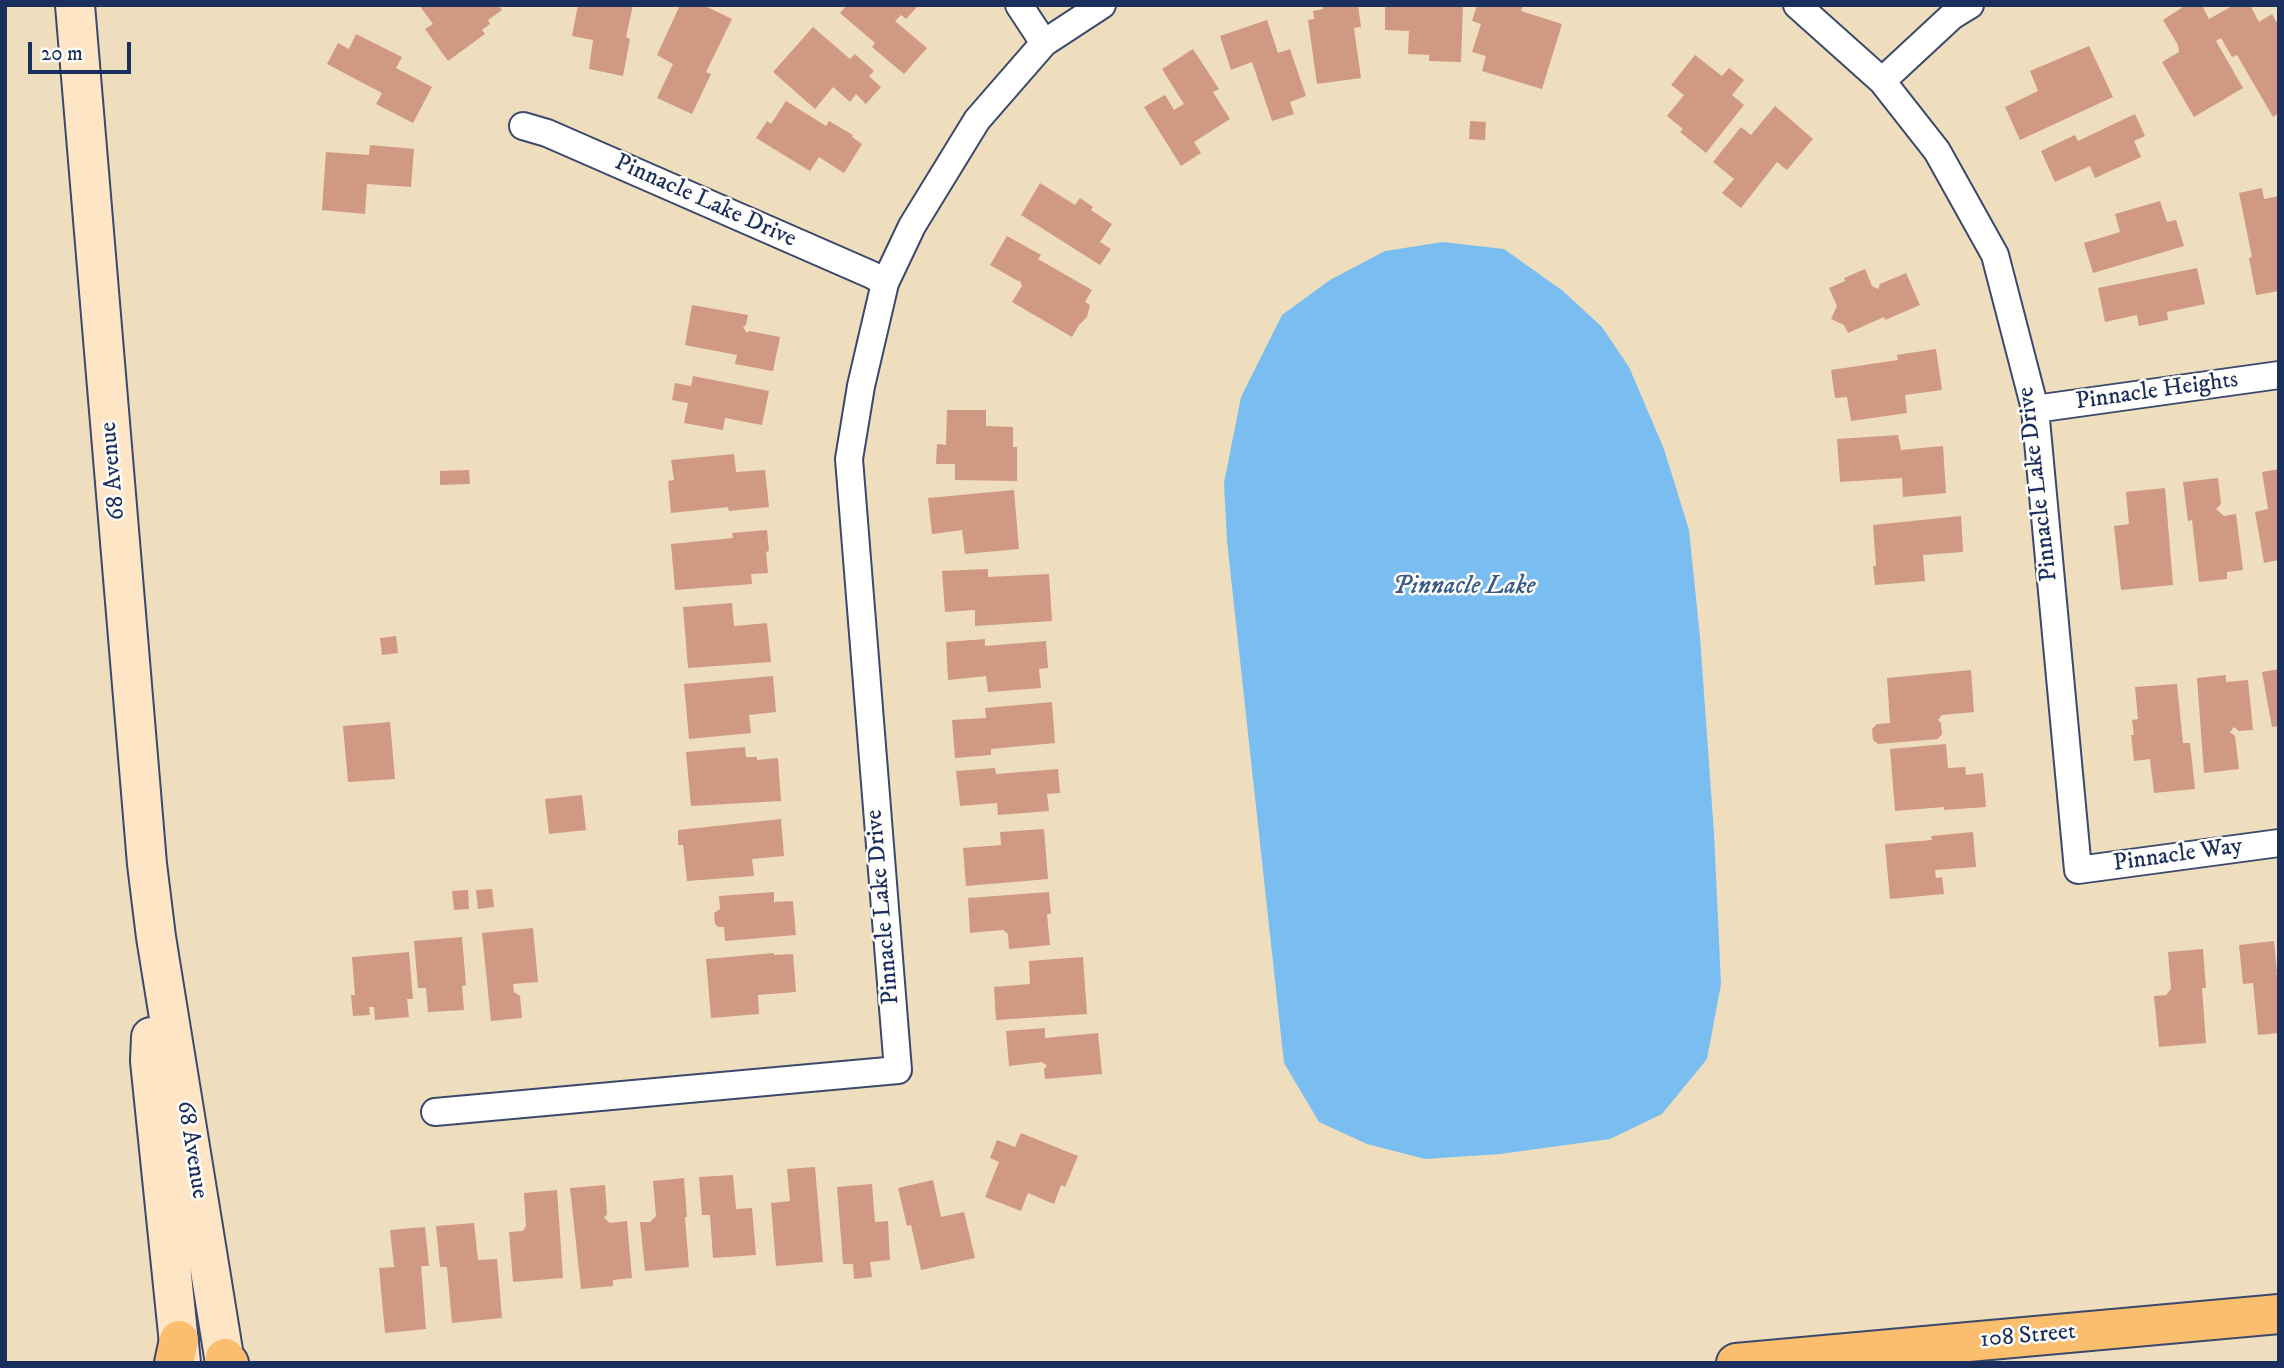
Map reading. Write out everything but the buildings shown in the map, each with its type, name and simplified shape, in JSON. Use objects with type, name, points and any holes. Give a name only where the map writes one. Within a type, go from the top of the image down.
[{"type":"main road","name":"68 Avenue","points":[[75,5],[147,864],[156,937],[226,1361]]},
{"type":"main road","name":"68 Avenue","points":[[156,937],[150,1062],[178,1355]]},
{"type":"main road","name":"108 Street","points":[[1736,1363],[2279,1314]]},
{"type":"street","points":[[1019,5],[1044,43]]},
{"type":"street","name":"Pinnacle Lake Drive","points":[[435,1112],[898,1070],[849,459],[860,386],[885,284],[912,226],[977,120],[1044,43],[1102,5]]},
{"type":"street","name":"Pinnacle Lake Drive","points":[[1797,5],[1882,81],[1937,150],[1995,255],[2035,409],[2078,870]]},
{"type":"street","points":[[1882,81],[1952,16],[1970,5]]},
{"type":"street","name":"Pinnacle Lake Drive","points":[[523,125],[872,275],[885,284]]},
{"type":"street","name":"Pinnacle Heights","points":[[2035,409],[2279,375]]},
{"type":"street","name":"Pinnacle Way","points":[[2078,870],[2279,843]]},
{"type":"water","name":"Pinnacle Lake","points":[[1443,242],[1504,249],[1563,291],[1602,327],[1629,367],[1664,449],[1689,530],[1700,637],[1714,833],[1721,984],[1707,1059],[1662,1114],[1610,1139],[1500,1154],[1425,1159],[1367,1144],[1319,1122],[1284,1063],[1227,541],[1224,483],[1241,397],[1282,315],[1330,280],[1385,251]]}]
